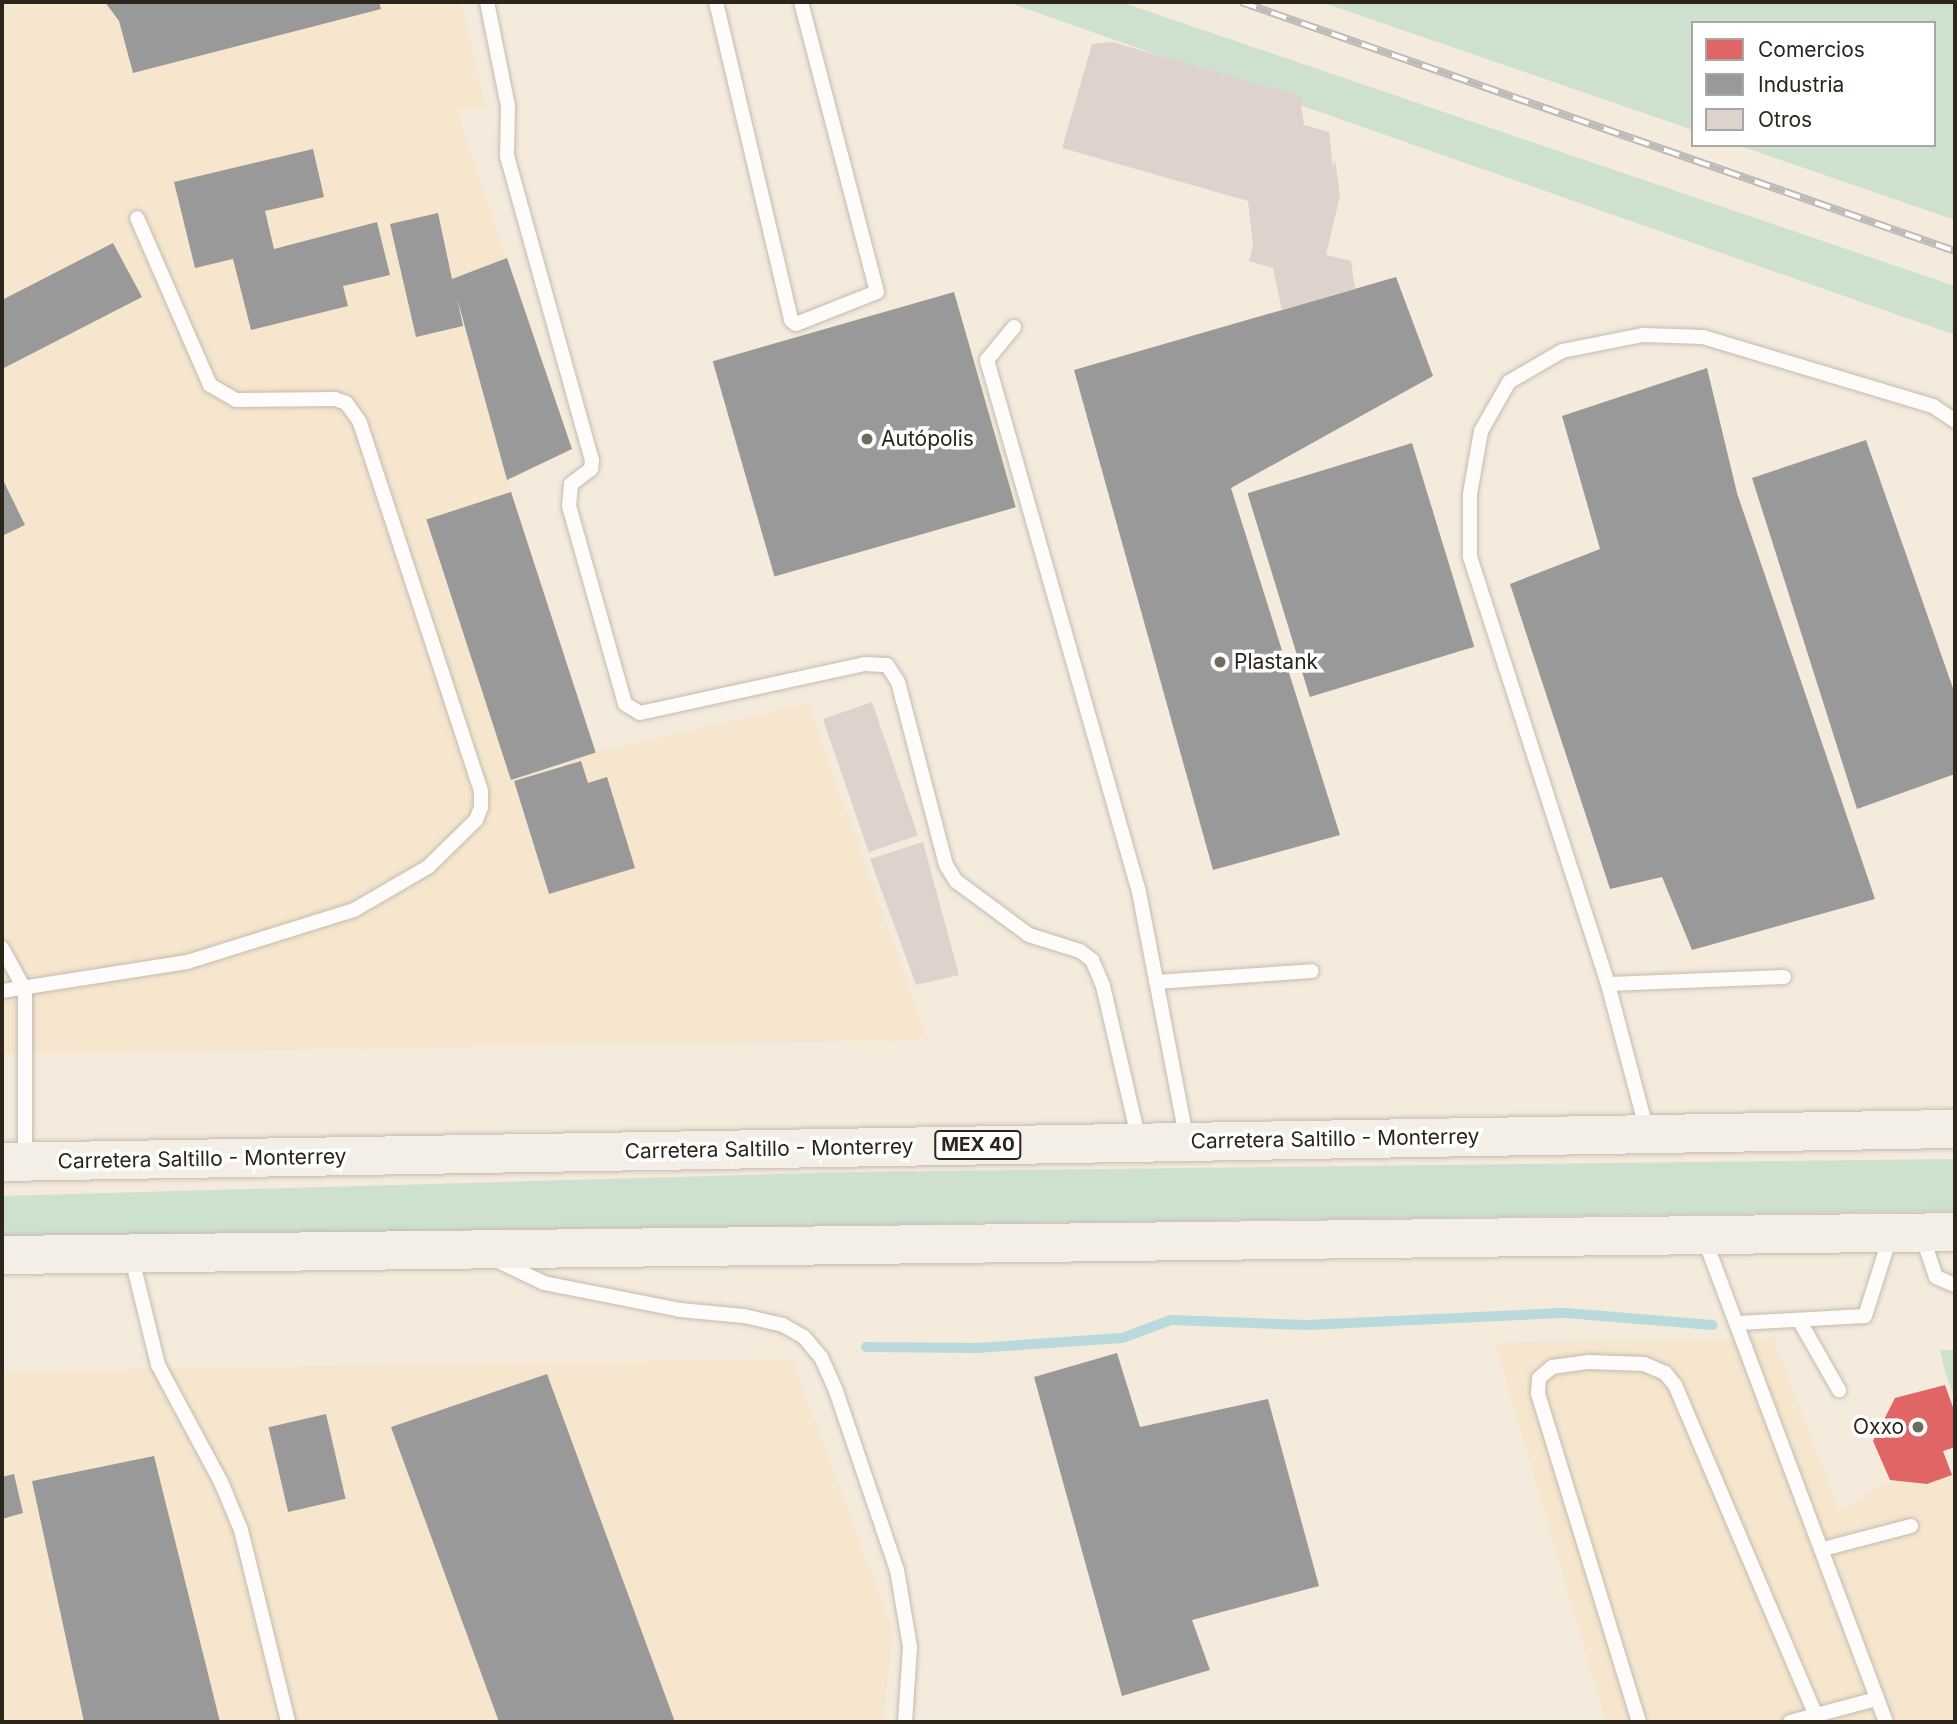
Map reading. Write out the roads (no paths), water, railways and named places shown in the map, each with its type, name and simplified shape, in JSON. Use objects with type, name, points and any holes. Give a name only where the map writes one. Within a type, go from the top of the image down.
[{"type":"main road","name":"Carretera Saltillo - Monterrey","points":[[13,1162],[1955,1129]]},
{"type":"main road","points":[[2,1255],[1922,1232]]},
{"type":"lane","points":[[487,2],[508,106],[507,156],[592,460],[591,469],[571,484],[569,506],[625,704],[640,712],[866,664],[887,665],[898,682],[946,864],[956,880],[1029,935],[1080,951],[1092,960],[1139,1143]]},
{"type":"lane","points":[[716,2],[791,320],[796,324],[877,292],[801,2]]},
{"type":"lane","points":[[2,991],[25,990],[187,962],[354,910],[428,867],[476,820],[481,807],[481,791],[359,422],[346,403],[335,399],[236,400],[210,385],[137,218]]},
{"type":"lane","points":[[1014,327],[987,360],[1139,892],[1188,1142]]},
{"type":"lane","points":[[1648,1134],[1608,984],[1470,556],[1471,494],[1481,431],[1509,382],[1562,351],[1643,335],[1703,337],[1933,406],[1955,421]]},
{"type":"lane","points":[[2,948],[25,990],[13,1162]]},
{"type":"lane","points":[[1156,982],[1312,971]]},
{"type":"lane","points":[[1608,984],[1784,977]]},
{"type":"lane","points":[[1739,1323],[1865,1316],[1922,1232]]},
{"type":"lane","points":[[1922,1232],[1936,1277],[1955,1285]]},
{"type":"lane","points":[[1702,1234],[1739,1323],[1886,1722]]},
{"type":"lane","points":[[474,1249],[544,1283],[783,1325],[804,1337],[821,1357],[836,1391],[897,1570],[910,1647],[905,1722]]},
{"type":"lane","points":[[131,1253],[158,1365],[221,1482],[241,1530],[288,1722]]},
{"type":"lane","points":[[1799,1320],[1839,1390]]},
{"type":"lane","points":[[1639,1722],[1538,1393],[1539,1378],[1552,1367],[1589,1362],[1644,1364],[1665,1373],[1675,1385],[1816,1716]]},
{"type":"lane","points":[[1823,1549],[1911,1526]]},
{"type":"lane","points":[[1790,1722],[1876,1699]]},
{"type":"waterway","points":[[866,1347],[976,1348],[1122,1338],[1171,1320],[1307,1325],[1566,1313],[1713,1325]]},
{"type":"railway","points":[[1241,2],[1955,251]]},
{"type":"place","name":"Autópolis","points":[[867,439]]},
{"type":"place","name":"Plastank","points":[[1220,662]]},
{"type":"place","name":"Oxxo","points":[[1918,1427]]}]
